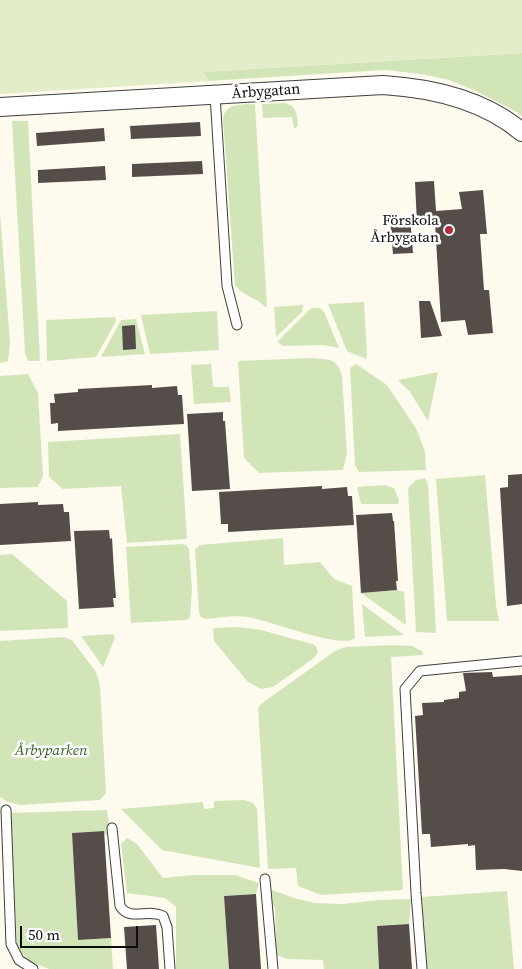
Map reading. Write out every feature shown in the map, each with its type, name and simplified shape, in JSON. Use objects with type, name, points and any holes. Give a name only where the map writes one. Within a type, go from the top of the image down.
[{"type":"street","name":"Årbygatan","points":[[0,107],[383,85],[400,86],[453,96],[513,124],[522,132]]},
{"type":"lane","points":[[215,95],[227,286],[237,325]]},
{"type":"lane","points":[[422,969],[405,689],[420,670],[522,662]]},
{"type":"lane","points":[[6,810],[11,944],[20,960],[33,969]]},
{"type":"lane","points":[[112,828],[120,906],[128,914],[158,913],[163,916],[167,927],[170,969]]},
{"type":"lane","points":[[265,879],[273,969]]},
{"type":"green space","points":[[0,0],[522,0],[522,53],[203,72],[209,81],[0,94]]},
{"type":"green space","points":[[522,53],[522,116],[476,91],[449,80],[426,75],[385,70],[209,81],[202,72]]},
{"type":"green space","points":[[285,103],[292,106],[296,111],[298,126],[294,129],[292,117],[263,118],[262,104]]},
{"type":"green space","points":[[255,104],[267,307],[242,292],[235,285],[223,118],[227,109],[235,105]]},
{"type":"green space","points":[[12,121],[28,121],[40,361],[28,361],[25,353]]},
{"type":"green space","points":[[0,213],[10,343],[8,361],[0,363]]},
{"type":"green space","points":[[364,302],[366,359],[347,351],[328,304]]},
{"type":"green space","points":[[303,305],[302,312],[276,337],[274,307]]},
{"type":"green space","points":[[320,308],[324,312],[339,348],[324,345],[283,346],[277,342],[310,309]]},
{"type":"green space","points":[[217,311],[219,350],[150,354],[141,315]]},
{"type":"green space","points":[[115,317],[116,321],[96,357],[47,361],[46,320]]},
{"type":"green space","points":[[136,319],[145,354],[101,357],[121,320]]},
{"type":"green space","points":[[312,358],[335,362],[342,376],[347,453],[343,470],[259,473],[244,458],[238,361]]},
{"type":"green space","points":[[211,364],[213,387],[229,387],[231,402],[194,404],[191,365]]},
{"type":"green space","points":[[356,364],[387,385],[417,430],[425,452],[426,470],[359,472],[355,465],[350,368]]},
{"type":"green space","points":[[438,372],[428,421],[410,392],[398,380]]},
{"type":"green space","points":[[28,374],[38,393],[43,476],[38,487],[0,488],[0,376]]},
{"type":"green space","points":[[180,434],[187,539],[127,543],[121,486],[63,489],[49,477],[48,442]]},
{"type":"green space","points":[[485,475],[499,621],[447,621],[436,479]]},
{"type":"green space","points":[[425,478],[428,484],[436,633],[416,632],[408,488],[416,480]]},
{"type":"green space","points":[[384,485],[394,488],[399,500],[398,504],[361,504],[357,487]]},
{"type":"green space","points":[[283,538],[284,565],[320,562],[334,579],[352,586],[355,638],[347,641],[335,640],[248,617],[232,616],[205,619],[201,617],[199,613],[195,549],[200,545]]},
{"type":"green space","points":[[186,545],[189,549],[192,590],[190,618],[185,620],[131,623],[126,547]]},
{"type":"green space","points":[[12,554],[67,601],[68,628],[0,631],[0,555]]},
{"type":"green space","points":[[397,590],[404,592],[406,625],[361,593]]},
{"type":"green space","points":[[362,604],[404,635],[365,637]]},
{"type":"green space","points":[[239,627],[261,630],[312,644],[316,646],[318,652],[314,658],[273,687],[261,689],[248,682],[214,641],[213,629]]},
{"type":"green space","points":[[113,634],[115,638],[103,667],[81,636]]},
{"type":"green space","name":"Årbyparken","points":[[64,637],[72,640],[96,672],[100,685],[106,793],[100,800],[20,805],[8,802],[0,797],[0,641]]},
{"type":"green space","points":[[412,646],[422,651],[423,655],[391,657],[403,890],[321,895],[298,886],[296,868],[268,869],[258,708],[335,651],[346,647]]},
{"type":"green space","points":[[245,800],[253,803],[257,809],[260,868],[162,850],[121,809],[203,802],[204,809],[214,808],[214,801]]},
{"type":"green space","points":[[107,810],[110,834],[104,835],[104,831],[72,833],[78,940],[111,938],[113,969],[49,969],[32,962],[22,954],[17,944],[10,813]]},
{"type":"green space","points":[[127,838],[137,844],[163,878],[193,875],[235,875],[259,883],[256,894],[224,896],[229,969],[176,969],[176,907],[165,898],[127,893],[121,844]]},
{"type":"green space","points":[[269,889],[315,903],[343,904],[411,899],[409,924],[377,926],[379,969],[324,969],[323,960],[288,959],[276,955],[275,907],[267,906]]},
{"type":"green space","points":[[507,891],[514,969],[427,969],[423,946],[422,897]]},
{"type":"building","points":[[200,122],[201,136],[131,139],[130,126]]},
{"type":"building","points":[[104,128],[105,141],[37,146],[36,133]]},
{"type":"building","points":[[202,161],[203,174],[132,177],[132,164]]},
{"type":"building","points":[[105,166],[106,180],[38,183],[38,170]]},
{"type":"building","points":[[434,181],[436,211],[462,209],[459,192],[483,190],[487,234],[480,234],[484,290],[489,290],[493,333],[468,335],[465,320],[441,322],[435,223],[417,224],[415,182]]},
{"type":"building","points":[[410,216],[413,253],[393,254],[390,218]]},
{"type":"building","points":[[419,301],[430,301],[442,336],[421,338]]},
{"type":"building","points":[[135,325],[136,349],[123,350],[122,326]]},
{"type":"building","points":[[152,385],[152,388],[177,386],[178,395],[182,395],[184,424],[58,431],[58,423],[51,424],[50,403],[55,403],[54,394],[78,392],[78,389]]},
{"type":"building","points":[[223,412],[230,489],[192,491],[187,414]]},
{"type":"building","points":[[522,474],[522,604],[507,606],[500,488],[508,487],[508,475]]},
{"type":"building","points":[[322,486],[322,489],[347,487],[348,496],[352,496],[354,525],[228,532],[228,524],[221,524],[219,492]]},
{"type":"building","points":[[38,502],[38,505],[63,504],[64,512],[69,512],[71,541],[0,545],[0,504]]},
{"type":"building","points":[[392,513],[398,581],[396,581],[397,590],[361,593],[356,515]]},
{"type":"building","points":[[109,530],[110,539],[112,538],[116,598],[113,598],[114,607],[79,609],[74,531]]},
{"type":"building","points":[[492,672],[493,677],[522,675],[522,871],[504,869],[476,870],[475,845],[431,847],[430,834],[422,834],[415,716],[423,715],[422,703],[444,702],[444,700],[459,698],[459,692],[466,691],[463,673]]},
{"type":"building","points":[[104,831],[111,938],[78,940],[72,833]]},
{"type":"building","points":[[256,894],[261,969],[229,969],[224,896]]},
{"type":"building","points":[[409,924],[412,969],[379,969],[377,926]]},
{"type":"building","points":[[156,925],[159,969],[127,969],[124,927]]},
{"type":"place","name":"Förskola Årbygatan","points":[[449,230]]}]
